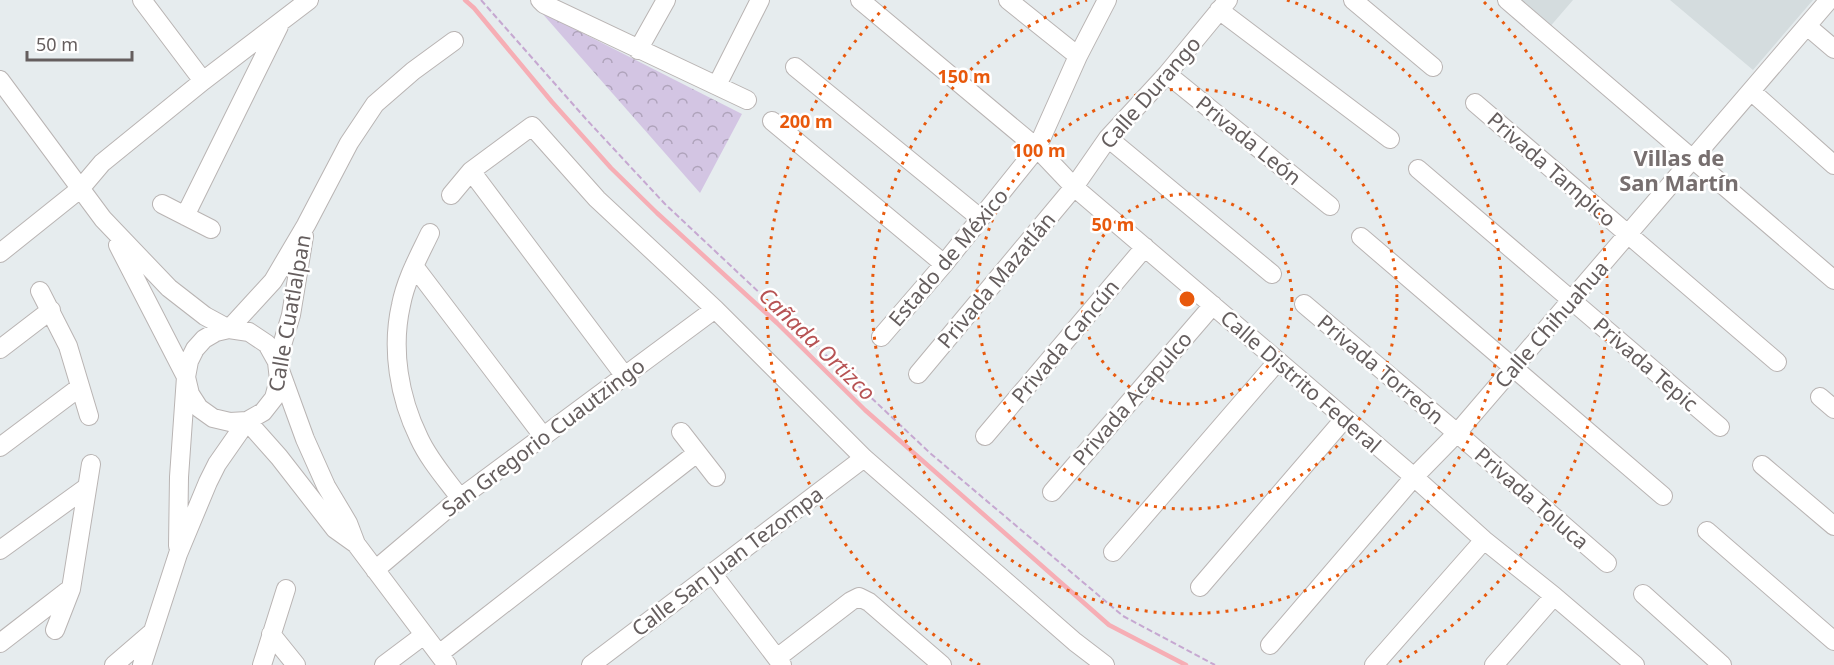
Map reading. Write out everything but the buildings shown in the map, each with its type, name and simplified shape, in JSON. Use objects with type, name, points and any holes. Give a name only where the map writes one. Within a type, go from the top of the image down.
[{"type":"street","points":[[0,253],[80,189],[102,163],[203,81],[309,0]]},
{"type":"street","points":[[540,0],[638,50],[747,100]]},
{"type":"street","points":[[638,50],[666,0]]},
{"type":"street","points":[[717,85],[760,0]]},
{"type":"street","name":"Calle Distrito Federal","points":[[860,0],[1037,148],[1074,187],[1414,477],[1484,540],[1635,665]]},
{"type":"street","points":[[1008,0],[1078,56]]},
{"type":"street","name":"Estado de México","points":[[881,337],[944,264],[1037,148],[1078,56],[1107,0]]},
{"type":"street","points":[[1353,0],[1433,67]]},
{"type":"street","points":[[1507,0],[1834,280]]},
{"type":"street","name":"Calle Chihuahua","points":[[1270,645],[1414,477],[1457,433],[1829,0]]},
{"type":"street","points":[[145,1],[203,81]]},
{"type":"street","points":[[1224,5],[1390,139]]},
{"type":"street","name":"Calle Durango","points":[[1074,187],[1108,138],[1167,74],[1224,5]]},
{"type":"street","points":[[185,216],[282,21]]},
{"type":"street","points":[[1807,26],[1834,50]]},
{"type":"street","points":[[306,225],[349,143],[375,104],[413,71],[454,41]]},
{"type":"street","points":[[795,67],[980,218]]},
{"type":"street","name":"Privada León","points":[[1167,74],[1330,206]]},
{"type":"street","points":[[0,80],[103,219],[169,288],[205,316],[229,329],[249,332],[267,344],[277,362],[305,439],[326,486],[348,523],[356,544],[443,660],[697,453]]},
{"type":"street","points":[[1751,91],[1834,165]]},
{"type":"street","name":"Privada Tampico","points":[[1475,103],[1777,362]]},
{"type":"street","points":[[772,122],[944,264]]},
{"type":"street","points":[[451,195],[471,171],[532,126],[597,199],[715,309],[864,458],[1075,642],[1105,665]]},
{"type":"street","points":[[1108,138],[1272,274]]},
{"type":"street","name":"Privada Tepic","points":[[1418,169],[1720,427]]},
{"type":"street","points":[[471,171],[624,375]]},
{"type":"street","name":"Privada Mazatlán","points":[[918,374],[1074,187]]},
{"type":"street","points":[[162,204],[211,229]]},
{"type":"street","points":[[103,219],[187,369],[190,394],[199,408],[213,418],[230,422],[246,421],[279,457],[335,529],[356,544]]},
{"type":"street","name":"Calle Cuatlalpan","points":[[187,369],[195,349],[204,339],[216,332],[229,329],[273,281],[306,225]]},
{"type":"street","name":"Calle Cuatlalpan","points":[[178,554],[213,472],[246,421],[263,412],[274,398],[279,381],[277,362],[291,315],[306,225]]},
{"type":"street","points":[[430,233],[414,266],[401,305],[397,363],[402,394],[419,439],[460,498]]},
{"type":"street","points":[[1361,237],[1663,496]]},
{"type":"street","name":"Privada Cancún","points":[[985,436],[1145,247]]},
{"type":"street","points":[[414,266],[543,436]]},
{"type":"street","points":[[40,291],[68,346],[89,416]]},
{"type":"street","name":"Privada Torreón","points":[[1304,304],[1457,433]]},
{"type":"street","name":"Privada Acapulco","points":[[1052,492],[1213,305]]},
{"type":"street","name":"San Gregorio Cuautzingo","points":[[375,570],[460,498],[715,309]]},
{"type":"street","points":[[0,349],[51,310]]},
{"type":"street","points":[[1113,552],[1277,362]]},
{"type":"street","points":[[142,665],[150,634],[178,554],[179,477],[187,369]]},
{"type":"street","points":[[0,447],[80,387]]},
{"type":"street","points":[[1200,587],[1345,418]]},
{"type":"street","points":[[681,432],[716,477]]},
{"type":"street","name":"Privada Toluca","points":[[1457,433],[1607,563]]},
{"type":"street","name":"Calle San Juan Tezompa","points":[[591,665],[864,458]]},
{"type":"street","points":[[55,630],[71,589],[91,464]]},
{"type":"street","points":[[1762,465],[1834,526]]},
{"type":"street","points":[[0,550],[87,487]]},
{"type":"street","points":[[1707,531],[1834,641]]},
{"type":"street","points":[[1374,665],[1484,540]]},
{"type":"street","points":[[712,573],[779,661],[851,601],[859,597],[869,602],[939,664]]},
{"type":"street","points":[[0,643],[71,589]]},
{"type":"street","points":[[262,665],[286,589]]},
{"type":"street","points":[[1643,594],[1722,665]]},
{"type":"street","points":[[1494,665],[1554,596]]},
{"type":"street","points":[[114,665],[150,634]]},
{"type":"street","points":[[272,634],[296,665]]},
{"type":"street","points":[[384,665],[424,635]]},
{"type":"path","points":[[481,0],[665,204],[930,453],[1123,616],[1215,665]]},
{"type":"shaded area","points":[[1513,0],[1573,0],[1548,29]]},
{"type":"shaded area","points":[[1670,0],[1813,0],[1753,70]]},
{"type":"green space","points":[[541,12],[742,114],[700,193]]},
{"type":"waterway","name":"Cañada Ortizco","points":[[465,0],[611,168],[777,323],[865,410],[1109,625],[1186,665]]},
{"type":"district","name":"Villas de San Martín","points":[[1679,170]]}]
